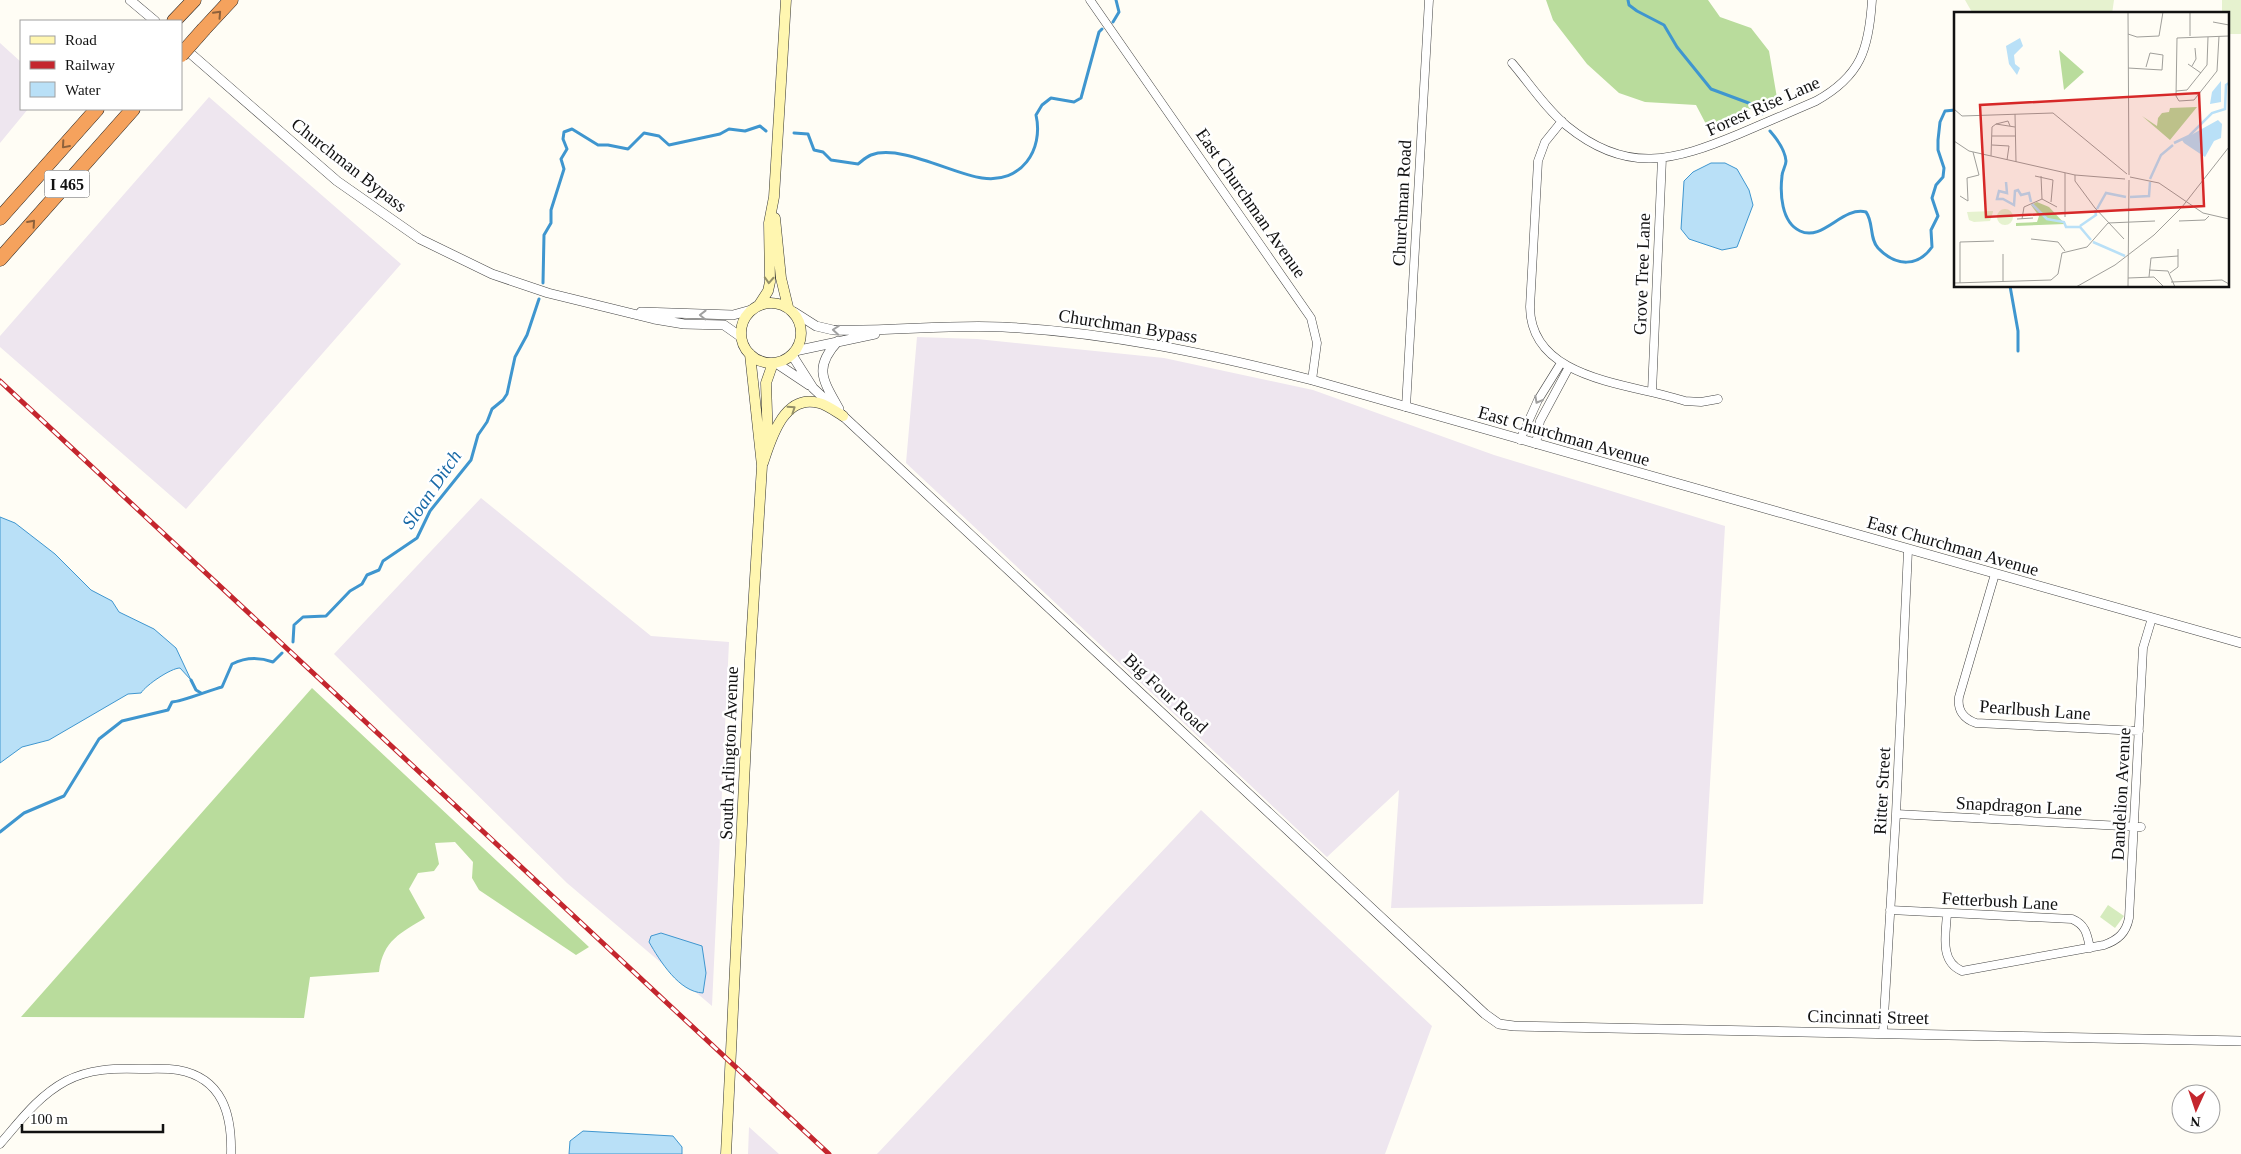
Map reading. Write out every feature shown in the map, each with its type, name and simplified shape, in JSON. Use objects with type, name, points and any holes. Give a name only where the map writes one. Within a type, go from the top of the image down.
[{"type":"highway","points":[[175,20],[194,0]]},
{"type":"highway","points":[[182,54],[231,0]]},
{"type":"highway","name":"I 465","points":[[0,218],[96,110]]},
{"type":"highway","name":"I 465","points":[[0,259],[132,110]]},
{"type":"main road","points":[[774,197],[780,278],[791,310],[801,327],[800,344],[794,353],[775,363],[761,361],[750,354],[741,337],[743,323],[768,291],[770,282],[769,223],[774,197],[786,0]]},
{"type":"main road","points":[[755,308],[774,302],[791,310]]},
{"type":"main road","name":"South Arlington Avenue","points":[[726,1154],[750,659],[762,466],[750,354]]},
{"type":"main road","points":[[768,448],[766,384],[775,363]]},
{"type":"main road","points":[[762,466],[778,424],[784,416],[797,406],[815,402],[843,416]]},
{"type":"street","points":[[130,0],[154,20]]},
{"type":"street","name":"East Churchman Avenue","points":[[1090,0],[1311,318],[1317,343],[1312,380],[2241,644]]},
{"type":"street","name":"Churchman Road","points":[[1406,407],[1428,0]]},
{"type":"street","name":"Forest Rise Lane","points":[[1512,63],[1562,121],[1582,137],[1614,153],[1640,158],[1682,156],[1699,151],[1816,101],[1832,92],[1847,79],[1863,56],[1868,40],[1872,0]]},
{"type":"street","name":"Churchman Bypass","points":[[182,46],[337,181],[420,239],[506,280],[563,298],[631,312],[668,322],[724,325],[741,337]]},
{"type":"street","points":[[1562,121],[1548,137],[1539,155],[1530,307],[1532,326],[1541,345],[1569,367],[1685,401],[1701,402],[1718,399]]},
{"type":"street","name":"Grove Tree Lane","points":[[1652,392],[1662,158]]},
{"type":"street","name":"Churchman Bypass","points":[[631,312],[733,315],[755,308]]},
{"type":"street","name":"Churchman Bypass","points":[[791,310],[816,326],[833,330],[937,326],[1025,328],[1109,337],[1193,351],[1312,380]]},
{"type":"street","name":"Churchman Bypass","points":[[794,353],[838,341],[937,326]]},
{"type":"street","points":[[838,341],[826,354],[823,368],[826,384],[843,416]]},
{"type":"street","name":"Big Four Road","points":[[794,353],[813,388]]},
{"type":"street","points":[[1520,440],[1538,400],[1561,362]]},
{"type":"street","name":"Big Four Road","points":[[775,363],[813,388],[1046,602],[1352,891],[1496,1022]]},
{"type":"street","points":[[1536,444],[1540,421],[1569,367]]},
{"type":"street","name":"Ritter Street","points":[[1883,1034],[1896,814],[1908,550]]},
{"type":"street","name":"Pearlbush Lane","points":[[1995,574],[1959,697],[1959,708],[1962,714],[1976,723],[2139,731]]},
{"type":"street","name":"Dandelion Avenue","points":[[1947,913],[1946,955],[1952,965],[1962,971],[2090,948],[2112,943],[2122,935],[2128,925],[2138,827],[2139,731],[2144,648],[2152,618]]},
{"type":"street","name":"Snapdragon Lane","points":[[1896,814],[2138,827]]},
{"type":"street","name":"Fetterbush Lane","points":[[1890,910],[2072,919],[2079,922],[2086,930],[2090,948]]},
{"type":"street","name":"Cincinnati Street","points":[[1496,1022],[1514,1026],[2241,1041]]},
{"type":"street","points":[[0,1144],[44,1096],[67,1080],[80,1075],[116,1068],[175,1069],[192,1074],[207,1083],[224,1104],[231,1125],[230,1154]]},
{"type":"shaded area","points":[[0,43],[20,61],[20,110],[27,110],[0,143]]},
{"type":"shaded area","points":[[209,97],[401,264],[186,509],[0,347],[0,336]]},
{"type":"shaded area","points":[[917,337],[977,339],[1164,358],[1313,390],[1494,455],[1725,526],[1703,904],[1391,908],[1399,790],[1327,857],[906,463]]},
{"type":"shaded area","points":[[481,498],[651,636],[729,642],[712,1006],[567,883],[334,654]]},
{"type":"shaded area","points":[[1201,810],[1432,1026],[1385,1154],[877,1154]]},
{"type":"shaded area","points":[[749,1127],[779,1154],[748,1154]]},
{"type":"green space","points":[[1546,0],[1708,0],[1720,17],[1751,28],[1769,51],[1777,98],[1707,126],[1696,105],[1645,102],[1619,93],[1587,64],[1553,20]]},
{"type":"green space","points":[[1965,0],[2114,0],[2112,12],[1972,12]]},
{"type":"green space","points":[[2222,0],[2241,0],[2241,34],[2228,34],[2228,12],[2222,12]]},
{"type":"green space","points":[[312,688],[589,947],[576,955],[479,890],[472,878],[473,862],[455,842],[435,843],[439,864],[434,871],[418,873],[409,889],[425,918],[394,939],[384,952],[379,972],[310,977],[304,1018],[21,1017]]},
{"type":"green space","points":[[2108,905],[2124,916],[2115,928],[2100,917]]},
{"type":"water","points":[[1711,163],[1725,163],[1737,169],[1749,190],[1753,205],[1737,247],[1722,250],[1689,239],[1681,229],[1684,181],[1693,172]]},
{"type":"water","points":[[0,517],[15,523],[55,554],[91,590],[112,601],[119,612],[154,629],[176,648],[191,680],[180,668],[171,671],[153,682],[141,693],[128,694],[49,740],[22,747],[0,763]]},
{"type":"water","points":[[661,933],[702,946],[706,973],[703,993],[694,991],[678,981],[659,958],[649,942],[651,936]]},
{"type":"water","points":[[583,1131],[673,1136],[682,1147],[682,1154],[569,1154],[570,1141]]},
{"type":"waterway","name":"Sloan Ditch","points":[[1113,22],[1119,12],[1116,0]]},
{"type":"waterway","points":[[1628,0],[1629,5],[1637,11],[1664,25],[1677,47],[1711,89],[1754,105],[1762,114]]},
{"type":"waterway","name":"Sloan Ditch","points":[[794,133],[808,134],[814,150],[823,152],[831,160],[858,164],[871,155],[896,153],[982,178],[1008,176],[1027,162],[1033,152],[1038,128],[1036,115],[1042,105],[1051,98],[1074,102],[1081,98],[1099,32],[1102,29]]},
{"type":"waterway","points":[[1770,131],[1784,152],[1786,163],[1781,183],[1783,206],[1785,214],[1794,227],[1808,233],[1817,232],[1849,214],[1866,212],[1870,221],[1873,240],[1878,248],[1892,259],[1906,262],[1920,258],[1932,247],[1931,230],[1938,216],[1932,198],[1936,185],[1943,177],[1944,168],[1938,150],[1940,122],[1945,111],[1954,110]]},
{"type":"waterway","name":"Sloan Ditch","points":[[543,283],[544,235],[551,223],[551,210],[564,169],[561,159],[567,149],[563,139],[564,132],[572,129],[598,145],[628,149],[644,133],[659,136],[669,145],[720,134],[729,129],[745,131],[760,126],[766,131]]},
{"type":"waterway","points":[[2010,288],[2018,331],[2018,351]]},
{"type":"waterway","name":"Sloan Ditch","points":[[293,642],[294,625],[303,617],[326,616],[350,591],[362,584],[367,575],[379,570],[383,561],[417,538],[430,511],[471,460],[478,435],[487,422],[492,409],[507,394],[515,357],[527,335],[539,299]]},
{"type":"waterway","name":"Sloan Ditch","points":[[0,832],[24,813],[64,796],[99,739],[122,721],[168,710],[172,702],[222,687],[232,664],[252,659],[263,659],[273,662],[282,653]]},
{"type":"waterway","points":[[191,680],[196,690],[201,693]]},
{"type":"railway","points":[[0,381],[829,1154]]}]
